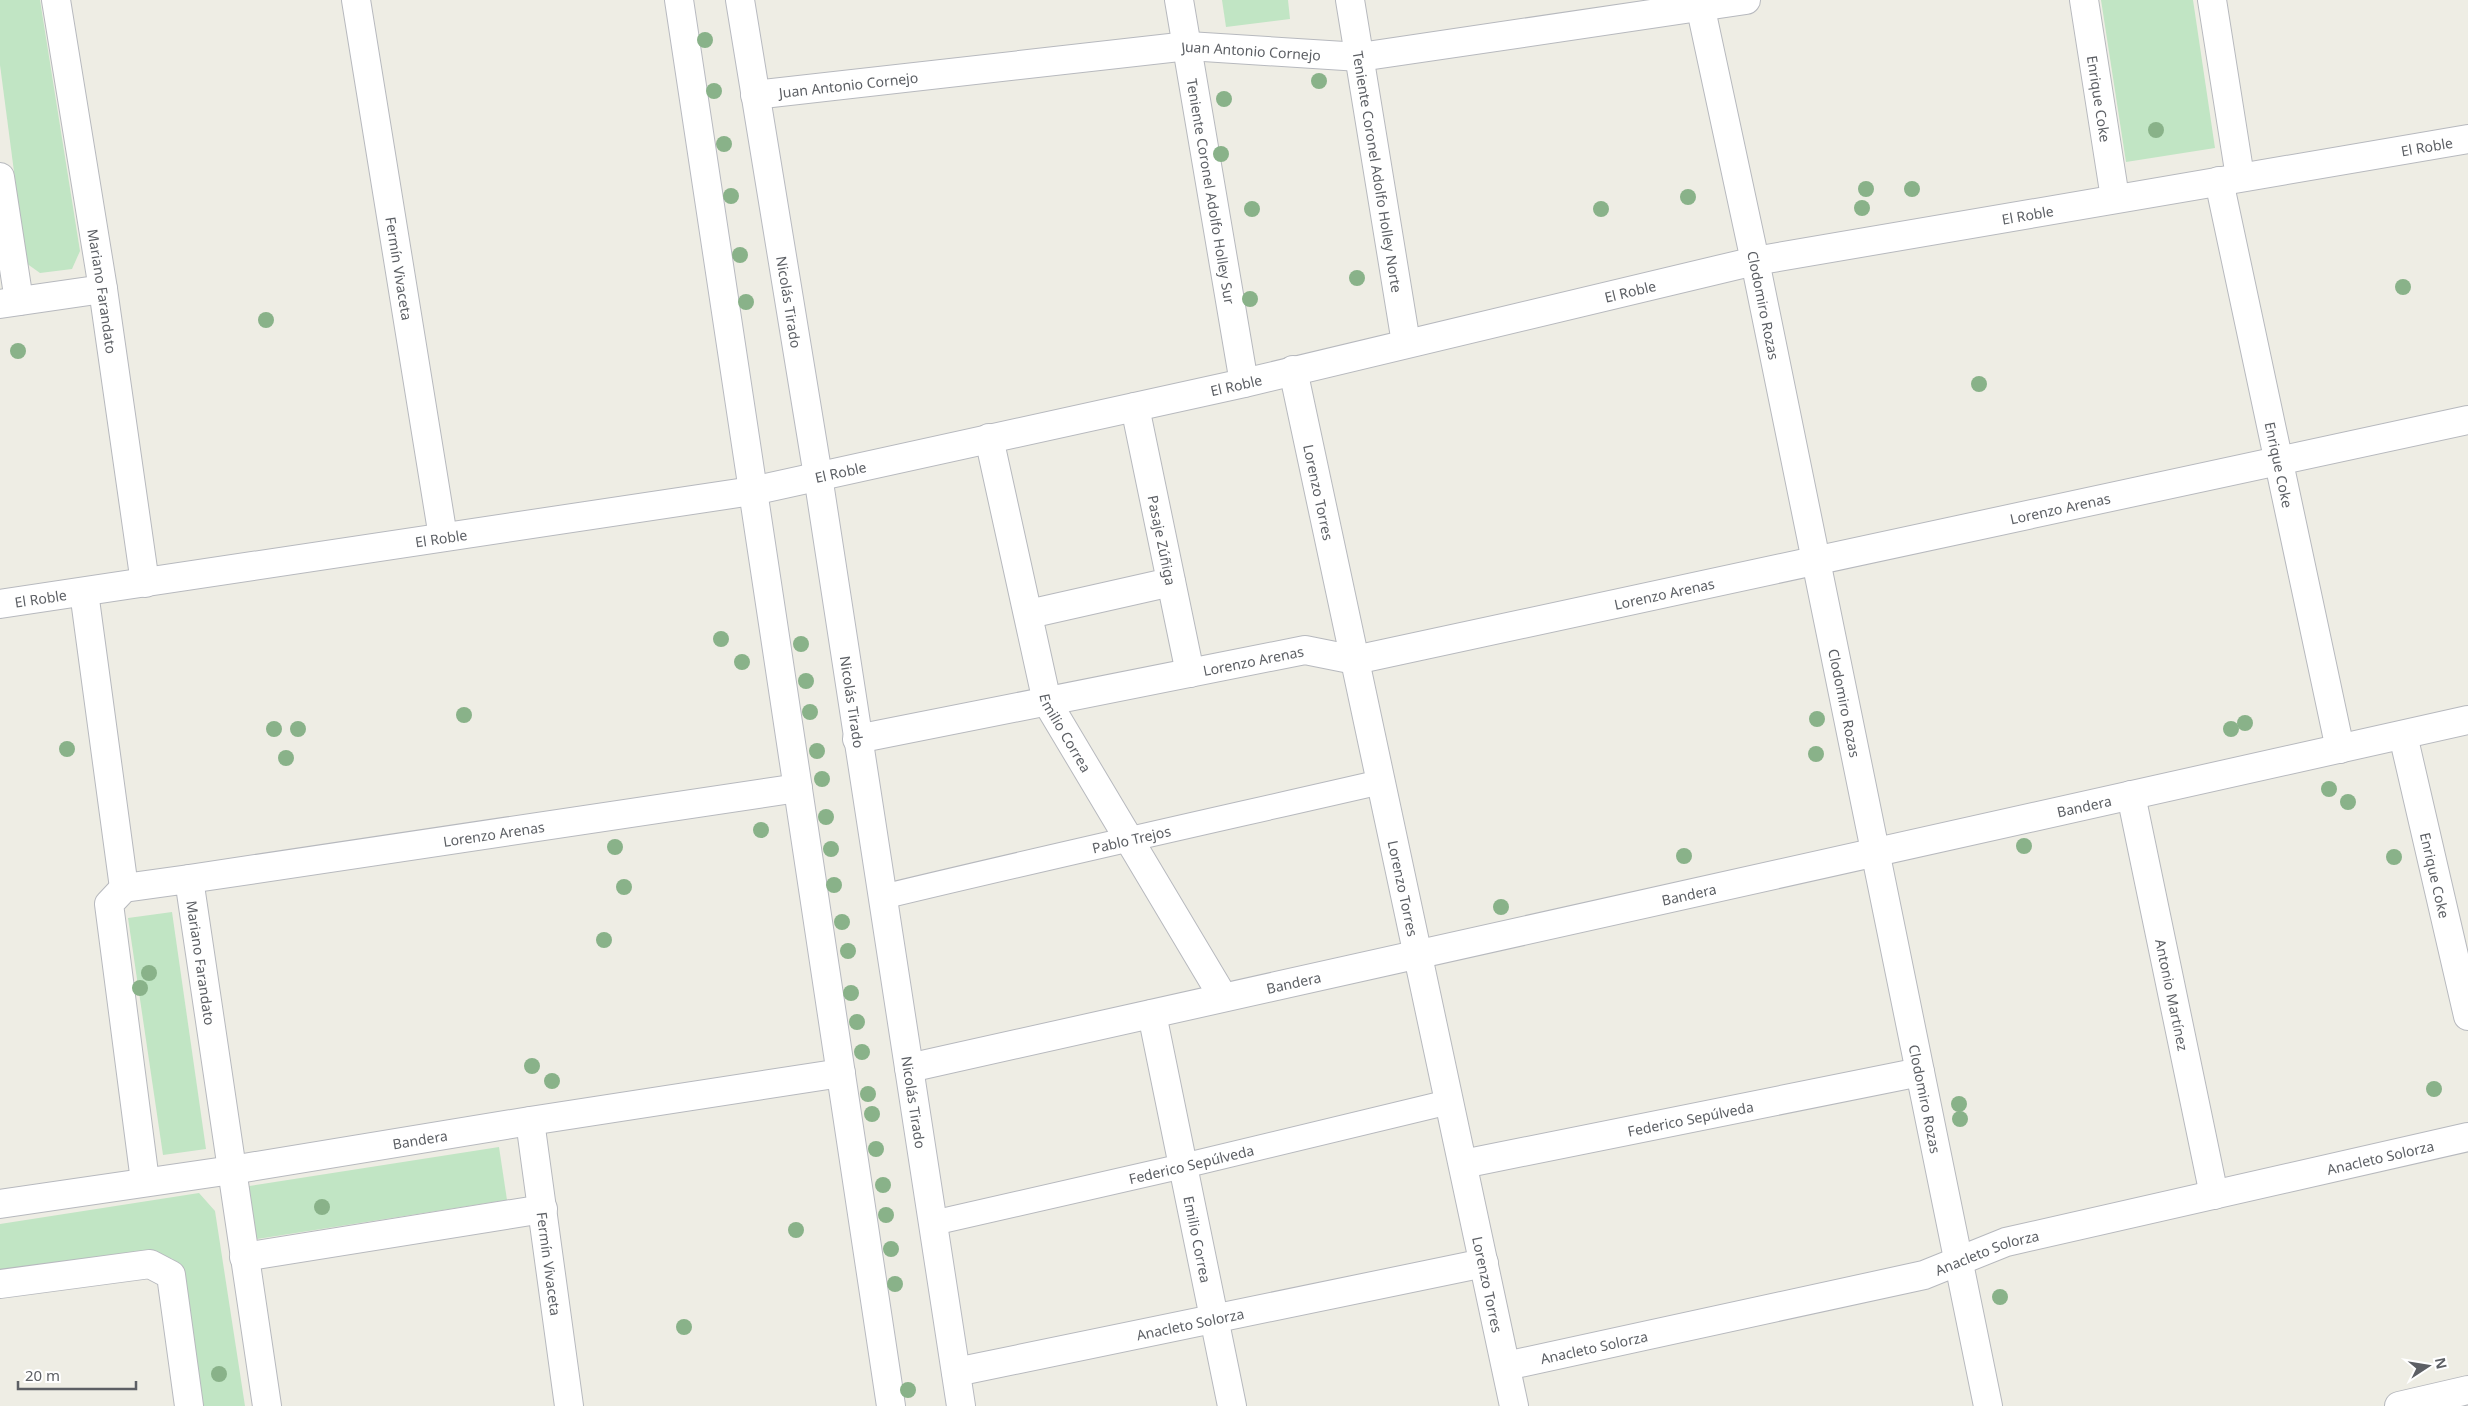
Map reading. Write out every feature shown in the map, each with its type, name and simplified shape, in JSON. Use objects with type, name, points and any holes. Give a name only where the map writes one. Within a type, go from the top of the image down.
[{"type":"street","name":"Mariano Farandato","points":[[56,0],[103,289],[145,583]]},
{"type":"street","name":"Fermín Vivaceta","points":[[356,0],[443,537]]},
{"type":"street","points":[[678,0],[891,1406]]},
{"type":"street","name":"Nicolás Tirado","points":[[740,0],[818,476],[961,1406]]},
{"type":"street","name":"Teniente Coronel Adolfo Holley Sur","points":[[1179,0],[1244,383]]},
{"type":"street","name":"Teniente Coronel Adolfo Holley Norte","points":[[1350,0],[1406,343]]},
{"type":"street","name":"Juan Antonio Cornejo","points":[[755,96],[1188,46],[1360,57],[1700,4],[1746,0]]},
{"type":"street","name":"Enrique Coke","points":[[2084,0],[2115,198]]},
{"type":"street","name":"Enrique Coke","points":[[2212,0],[2230,179],[2279,461],[2340,749]]},
{"type":"street","name":"Clodomiro Rozas","points":[[1700,4],[1755,261],[1988,1406]]},
{"type":"street","name":"El Roble","points":[[0,604],[752,490],[1244,383],[1755,261],[2468,139]]},
{"type":"street","points":[[0,177],[10,302],[103,289]]},
{"type":"street","name":"Lorenzo Torres","points":[[1293,370],[1514,1406]]},
{"type":"street","name":"Pasaje Zúñiga","points":[[1135,407],[1190,672]]},
{"type":"street","name":"Lorenzo Arenas","points":[[857,739],[1305,650],[1355,660],[2468,420]]},
{"type":"street","name":"Emilio Correa","points":[[989,438],[1047,702],[1223,997]]},
{"type":"street","points":[[1029,614],[1171,582]]},
{"type":"street","points":[[84,592],[124,888]]},
{"type":"street","name":"Bandera","points":[[909,1068],[2468,720]]},
{"type":"street","name":"Enrique Coke","points":[[2403,735],[2468,1016]]},
{"type":"street","name":"Pablo Trejos","points":[[882,897],[1127,838],[1215,821],[1381,782]]},
{"type":"street","name":"Lorenzo Arenas","points":[[189,879],[798,788]]},
{"type":"street","name":"Antonio Martínez","points":[[2131,795],[2214,1195]]},
{"type":"street","name":"Mariano Farandato","points":[[189,879],[267,1406]]},
{"type":"street","points":[[145,1181],[109,904],[124,888],[189,879]]},
{"type":"street","name":"Emilio Correa","points":[[1152,1014],[1232,1406]]},
{"type":"street","name":"Federico Sepúlveda","points":[[1463,1164],[1920,1072]]},
{"type":"street","name":"Bandera","points":[[0,1204],[145,1181],[232,1170],[530,1120],[841,1073]]},
{"type":"street","name":"Federico Sepúlveda","points":[[933,1223],[1183,1166],[1449,1102]]},
{"type":"street","name":"Fermín Vivaceta","points":[[530,1120],[569,1406]]},
{"type":"street","name":"Anacleto Solorza","points":[[1506,1366],[1924,1275],[2006,1242],[2468,1137]]},
{"type":"street","points":[[244,1257],[543,1209]]},
{"type":"street","name":"Anacleto Solorza","points":[[956,1372],[1484,1263]]},
{"type":"street","points":[[0,1284],[150,1264],[172,1276],[189,1406]]},
{"type":"street","points":[[2399,1406],[2468,1390]]},
{"type":"green space","points":[[0,0],[40,0],[80,251],[72,269],[40,273],[26,263],[0,65]]},
{"type":"green space","points":[[1222,0],[1288,0],[1290,19],[1226,27]]},
{"type":"green space","points":[[2101,0],[2193,0],[2215,148],[2126,162]]},
{"type":"green space","points":[[172,912],[206,1149],[163,1155],[128,918]]},
{"type":"green space","points":[[499,1147],[507,1200],[251,1240],[243,1187]]},
{"type":"green space","points":[[199,1193],[215,1211],[245,1406],[193,1406],[173,1259],[152,1253],[0,1274],[0,1224]]}]
